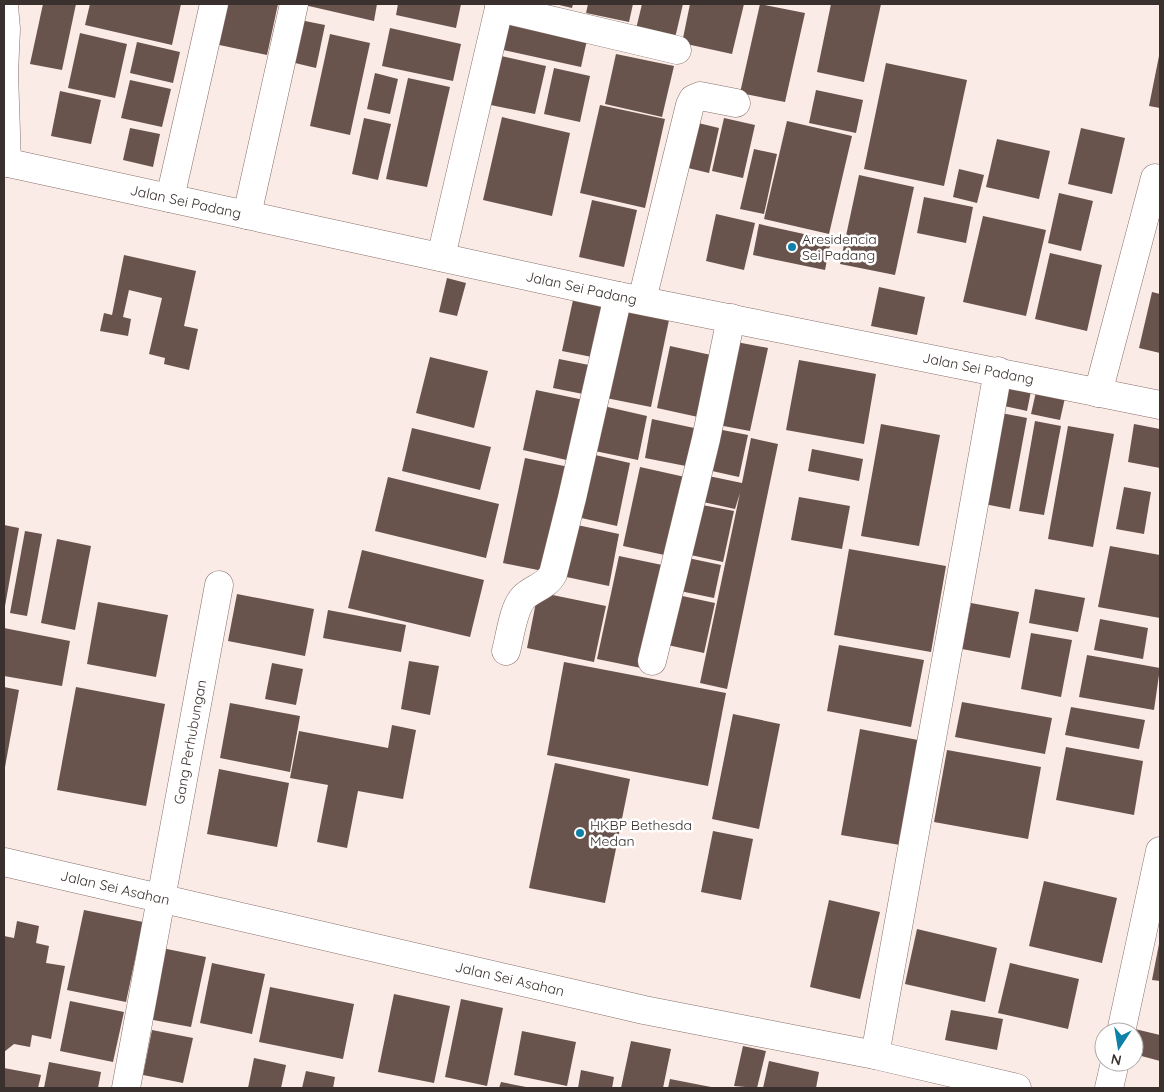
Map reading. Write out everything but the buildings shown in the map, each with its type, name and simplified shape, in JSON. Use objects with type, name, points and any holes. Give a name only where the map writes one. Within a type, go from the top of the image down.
[{"type":"street","points":[[170,198],[214,4]]},
{"type":"street","points":[[247,215],[294,4]]},
{"type":"street","points":[[4,6],[6,29],[4,73],[6,163]]},
{"type":"street","points":[[441,257],[500,6],[676,50]]},
{"type":"street","points":[[506,651],[518,605],[527,595],[546,584],[552,574],[630,298],[690,105],[693,99],[700,96],[736,103]]},
{"type":"street","name":"Jalan Sei Padang","points":[[6,163],[630,298],[1160,405]]},
{"type":"street","points":[[1098,393],[1155,178]]},
{"type":"street","points":[[652,661],[706,440],[731,318]]},
{"type":"street","points":[[875,1055],[998,371]]},
{"type":"street","name":"Gang Perhubungan","points":[[126,1088],[219,585]]},
{"type":"street","points":[[1123,1022],[1160,851]]},
{"type":"street","name":"Jalan Sei Asahan","points":[[4,862],[644,1010],[875,1055],[1016,1088]]},
{"type":"street","points":[[1109,1088],[1112,1072]]},
{"type":"place","name":"Aresidencia Sei Padang","points":[[792,247]]},
{"type":"place","name":"HKBP Bethesda Medan","points":[[580,833]]}]
